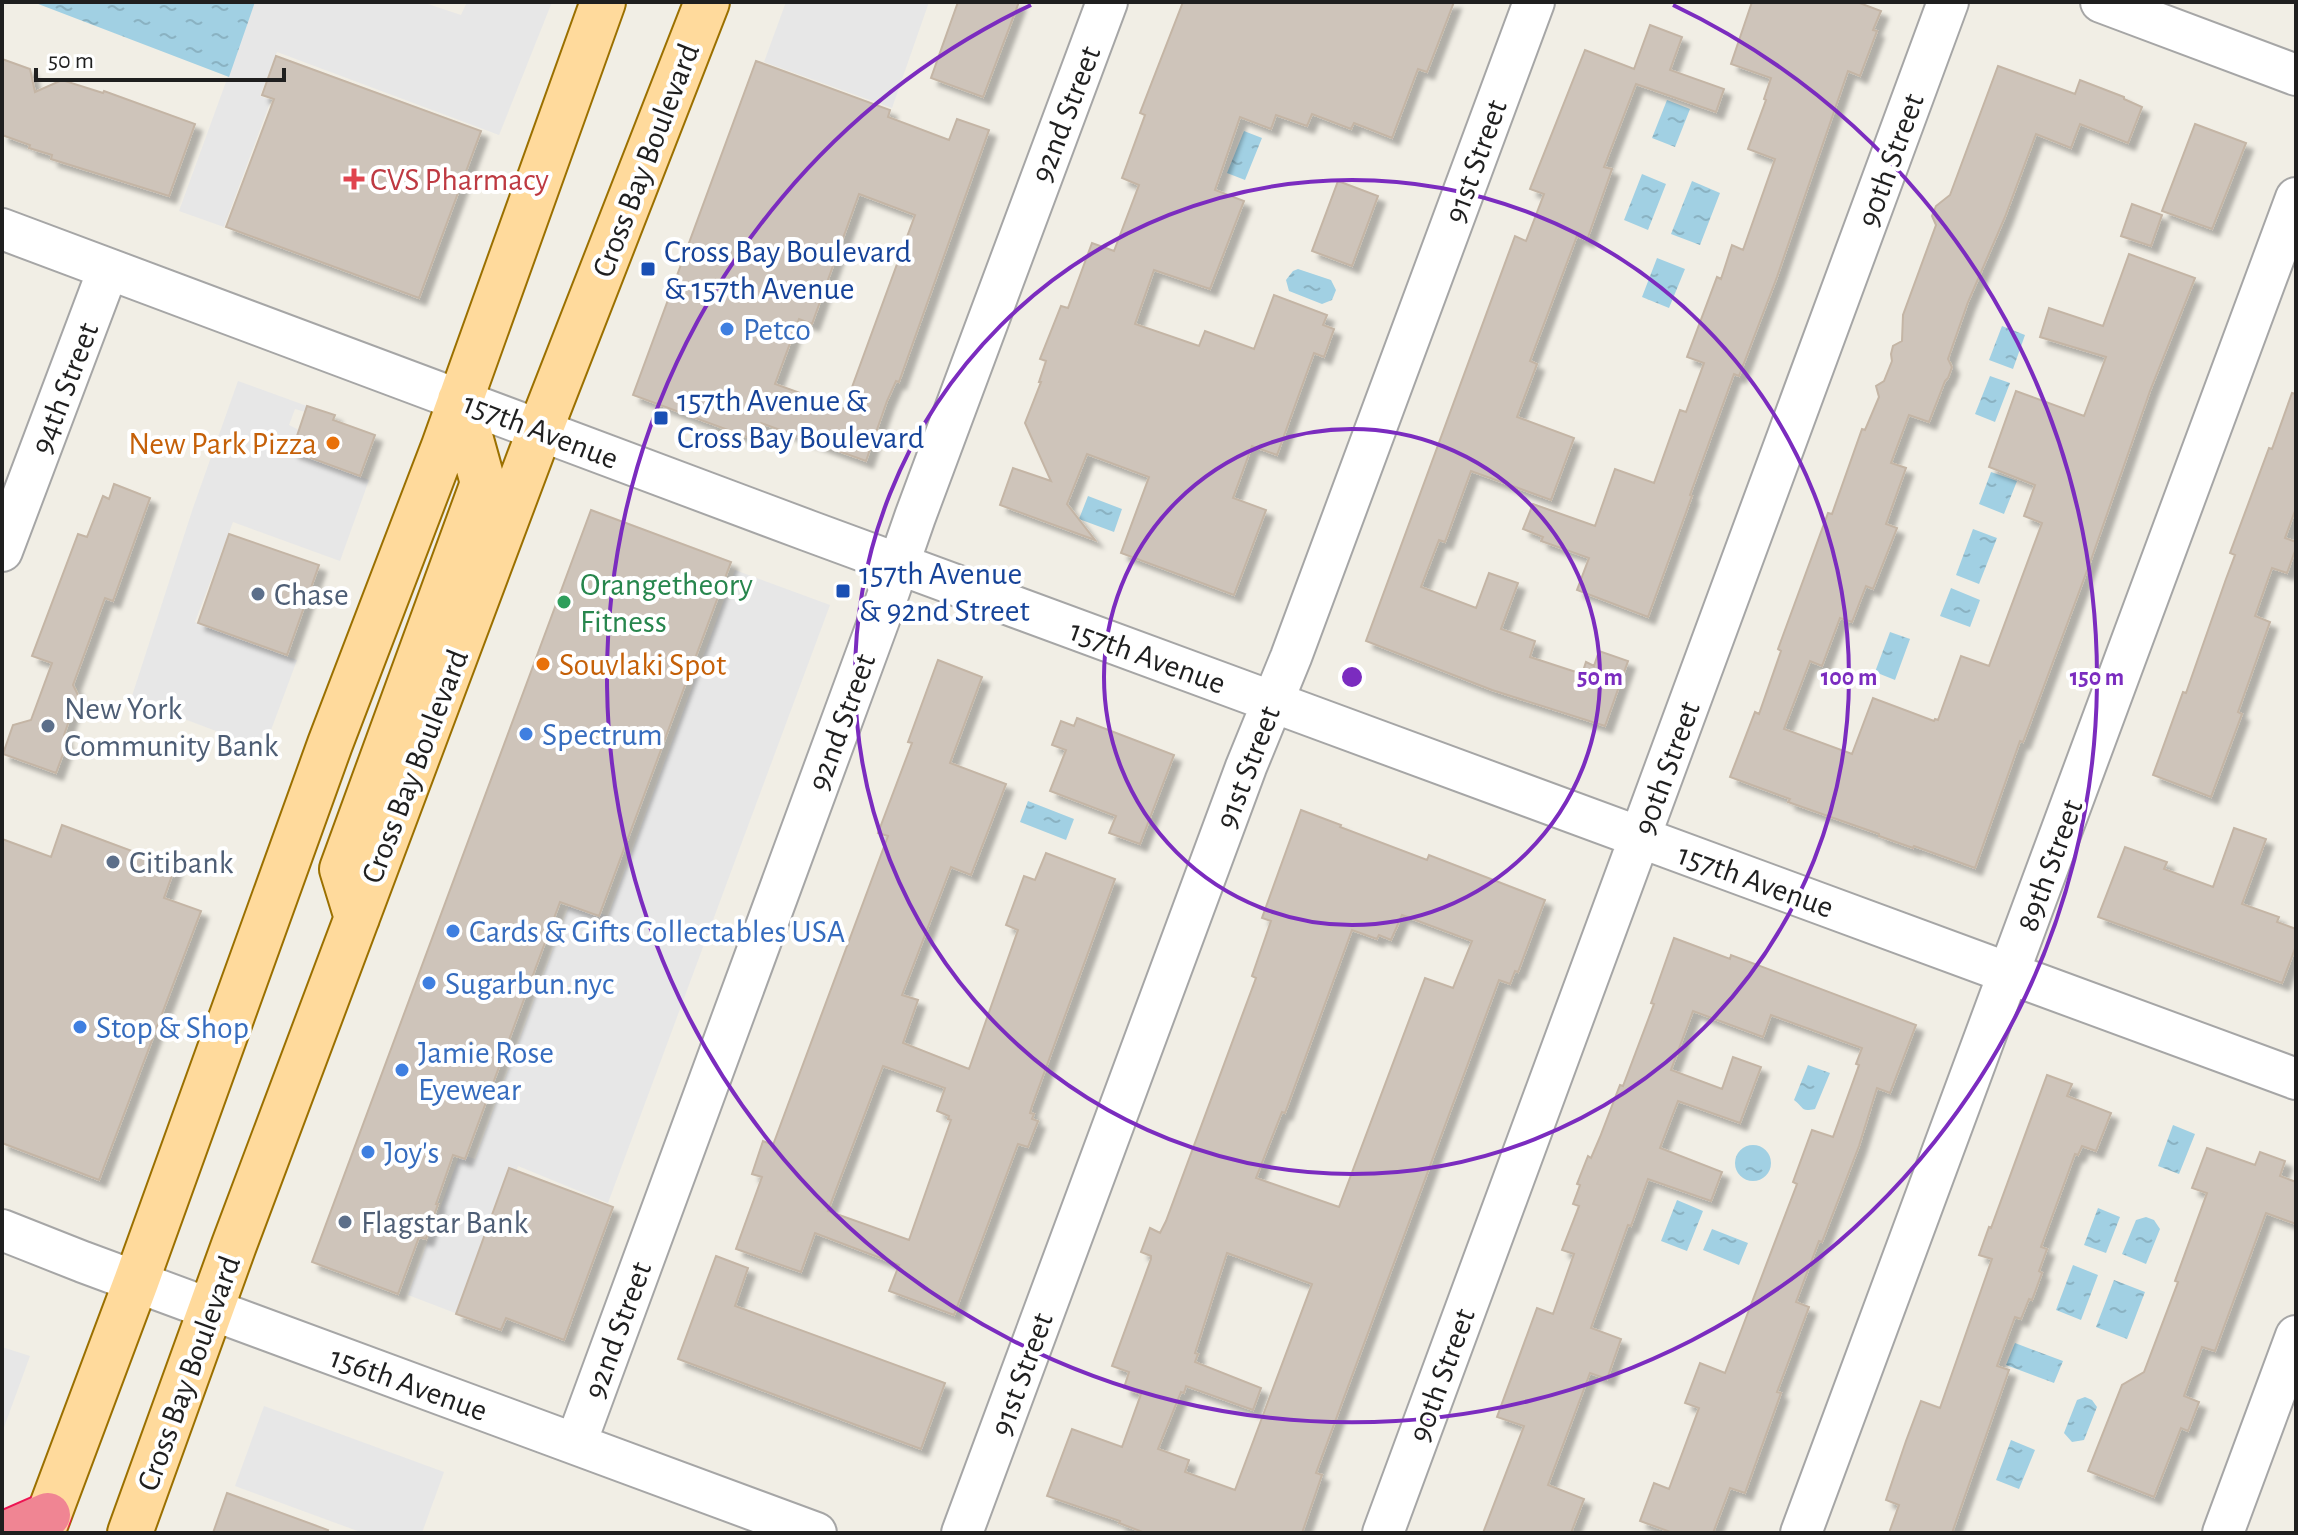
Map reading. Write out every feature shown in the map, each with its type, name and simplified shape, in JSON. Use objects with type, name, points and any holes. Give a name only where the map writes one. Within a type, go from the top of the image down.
[{"type":"highway","points":[[7,1533],[45,1524]]},
{"type":"main road","points":[[45,1524],[136,1282],[325,756],[460,400],[603,2]]},
{"type":"main road","name":"Cross Bay Boulevard","points":[[130,1533],[540,430],[707,2]]},
{"type":"main road","points":[[357,918],[342,869],[483,483],[460,400]]},
{"type":"street","name":"92nd Street","points":[[576,1443],[1107,2]]},
{"type":"street","name":"91st Street","points":[[962,1533],[1534,2]]},
{"type":"street","name":"90th Street","points":[[1383,1533],[1948,2]]},
{"type":"street","points":[[2101,2],[2296,75]]},
{"type":"street","name":"89th Street","points":[[1801,1533],[2296,198]]},
{"type":"street","name":"157th Avenue","points":[[2,229],[899,564],[2296,1079]]},
{"type":"street","name":"94th Street","points":[[2,551],[108,270]]},
{"type":"street","name":"156th Avenue","points":[[2,1230],[816,1533]]},
{"type":"street","points":[[2223,1533],[2296,1336]]},
{"type":"shaded area","points":[[255,2],[422,2],[461,15],[467,2],[552,2],[499,135],[277,52],[260,96],[271,100],[224,227],[179,211]]},
{"type":"shaded area","points":[[786,2],[929,2],[892,108],[764,62]]},
{"type":"shaded area","points":[[238,381],[307,406],[305,412],[295,409],[289,425],[299,430],[292,451],[369,480],[340,561],[233,522],[195,622],[297,660],[264,749],[131,699]]},
{"type":"shaded area","points":[[735,570],[830,605],[608,1203],[518,1166],[463,1316],[408,1295],[460,1154],[475,1159],[570,903],[608,916]]},
{"type":"shaded area","points":[[2,1347],[30,1356],[2,1433]]},
{"type":"shaded area","points":[[264,1406],[444,1472],[422,1533],[363,1533],[235,1486]]},
{"type":"water","points":[[33,2],[255,2],[229,77]]},
{"type":"water","points":[[1667,100],[1690,109],[1675,147],[1652,138]]},
{"type":"water","points":[[1244,131],[1262,138],[1245,180],[1227,173]]},
{"type":"water","points":[[1642,174],[1666,184],[1648,230],[1624,220]]},
{"type":"water","points":[[1692,181],[1720,193],[1700,245],[1671,234]]},
{"type":"water","points":[[1657,258],[1685,269],[1669,308],[1642,297]]},
{"type":"water","points":[[1298,269],[1331,280],[1336,290],[1332,300],[1322,304],[1289,291],[1286,280]]},
{"type":"water","points":[[2002,326],[2025,335],[2013,369],[1989,360]]},
{"type":"water","points":[[1990,376],[2010,383],[1995,422],[1975,414]]},
{"type":"water","points":[[1991,472],[2017,481],[2004,514],[1979,504]]},
{"type":"water","points":[[1088,496],[1122,509],[1114,532],[1079,519]]},
{"type":"water","points":[[1973,529],[1997,538],[1979,584],[1956,575]]},
{"type":"water","points":[[1951,588],[1980,600],[1970,627],[1940,616]]},
{"type":"water","points":[[1890,632],[1910,639],[1895,680],[1875,672]]},
{"type":"water","points":[[1028,801],[1074,819],[1066,840],[1020,822]]},
{"type":"water","points":[[1808,1065],[1830,1073],[1815,1109],[1807,1110],[1794,1100]]},
{"type":"water","points":[[2173,1125],[2195,1134],[2179,1174],[2158,1166]]},
{"type":"water","points":[[1753,1145],[1766,1150],[1771,1163],[1766,1176],[1753,1181],[1740,1176],[1735,1163],[1740,1150]]},
{"type":"water","points":[[1677,1200],[1703,1211],[1687,1251],[1661,1241]]},
{"type":"water","points":[[2098,1208],[2120,1217],[2106,1253],[2084,1245]]},
{"type":"water","points":[[2146,1217],[2154,1220],[2160,1229],[2146,1264],[2122,1254],[2136,1220]]},
{"type":"water","points":[[1712,1229],[1748,1243],[1739,1265],[1703,1250]]},
{"type":"water","points":[[2073,1265],[2098,1275],[2081,1320],[2056,1310]]},
{"type":"water","points":[[2114,1280],[2145,1292],[2127,1339],[2096,1327]]},
{"type":"water","points":[[2015,1343],[2063,1361],[2054,1383],[2006,1365]]},
{"type":"water","points":[[2085,1397],[2097,1407],[2084,1440],[2072,1442],[2064,1433],[2077,1400]]},
{"type":"water","points":[[2011,1440],[2035,1450],[2019,1489],[1996,1480]]},
{"type":"building","points":[[958,2],[1019,2],[983,97],[931,78]]},
{"type":"building","points":[[1183,2],[1454,2],[1427,72],[1418,69],[1392,138],[1354,123],[1351,129],[1312,114],[1307,126],[1276,115],[1271,129],[1240,117],[1215,190],[1244,201],[1210,289],[1154,270],[1135,324],[1199,346],[1205,331],[1254,349],[1274,295],[1327,315],[1323,325],[1334,329],[1324,357],[1314,353],[1277,455],[1252,446],[1233,498],[1266,510],[1234,595],[1121,553],[1149,477],[1087,454],[1067,504],[1095,540],[1000,505],[1013,468],[1051,481],[1025,423],[1046,361],[1040,359],[1061,306],[1068,308],[1092,243],[1114,251],[1139,185],[1122,178],[1145,115],[1140,113]]},
{"type":"building","points":[[1752,2],[1857,2],[1881,11],[1860,76],[1848,71],[1777,277],[1739,376],[1734,374],[1648,617],[1577,590],[1589,558],[1541,541],[1543,537],[1523,529],[1533,504],[1595,526],[1615,469],[1654,483],[1680,410],[1686,412],[1704,363],[1687,357],[1717,277],[1721,279],[1732,245],[1743,250],[1775,159],[1748,149],[1771,78],[1731,64]]},
{"type":"building","points":[[1650,25],[1682,37],[1670,70],[1724,89],[1716,112],[1636,84],[1604,167],[1612,169],[1587,240],[1577,236],[1530,361],[1537,364],[1517,417],[1574,438],[1551,500],[1471,471],[1445,542],[1439,540],[1421,587],[1476,608],[1489,573],[1518,583],[1501,629],[1535,641],[1530,657],[1582,674],[1586,662],[1594,666],[1599,651],[1628,661],[1605,726],[1492,690],[1366,641],[1515,236],[1526,241],[1544,194],[1530,189],[1585,50],[1634,69]]},
{"type":"building","name":"CVS Pharmacy","points":[[276,56],[481,131],[419,298],[226,227],[274,99],[262,95]]},
{"type":"building","points":[[2,59],[30,69],[35,92],[62,80],[104,91],[195,124],[169,196],[51,159],[52,155],[2,135]]},
{"type":"building","points":[[756,61],[890,110],[888,117],[949,140],[957,119],[989,130],[899,382],[896,381],[887,401],[866,461],[761,423],[755,440],[633,395]],"holes":[[[859,194],[915,215],[844,409],[775,384],[799,319],[812,324]]]},
{"type":"building","points":[[1998,66],[2075,94],[2080,80],[2142,107],[2128,143],[2080,124],[2071,148],[2036,134],[2005,217],[1968,302],[1948,359],[1952,367],[1929,422],[1909,415],[1891,463],[1906,468],[1886,524],[1897,528],[1873,589],[1866,586],[1852,622],[1840,618],[1822,666],[1810,661],[1784,729],[1852,754],[1873,698],[1938,720],[1961,656],[1989,666],[2042,523],[2024,516],[2035,485],[1989,467],[2016,391],[2084,416],[2106,357],[2040,337],[2049,308],[2103,326],[2129,254],[2195,278],[2150,391],[2091,560],[2023,742],[2020,741],[1975,868],[1879,836],[1730,777],[1755,712],[1759,714],[1781,651],[1778,649],[1828,513],[1832,514],[1862,429],[1865,430],[1879,397],[1876,386],[1884,381],[1892,361],[1893,346],[1902,341],[1903,315],[1936,225],[1932,216],[1936,206],[1950,195]]},
{"type":"building","points":[[2195,124],[2246,143],[2212,229],[2162,211]]},
{"type":"building","points":[[1338,181],[1378,196],[1352,266],[1312,251]]},
{"type":"building","points":[[2132,204],[2162,215],[2151,246],[2121,236]]},
{"type":"building","points":[[2292,393],[2296,394],[2296,508],[2285,538],[2296,542],[2296,548],[2287,573],[2272,568],[2255,616],[2270,622],[2238,712],[2242,714],[2211,797],[2153,775],[2235,555],[2230,553]]},
{"type":"building","name":"New Park Pizza","points":[[307,406],[335,415],[333,420],[375,435],[360,476],[292,451]]},
{"type":"building","points":[[114,484],[150,498],[113,601],[105,598],[73,685],[78,695],[64,735],[66,746],[56,773],[3,754],[13,725],[31,720],[52,663],[32,656],[78,534],[87,537],[103,496],[109,499]]},
{"type":"building","points":[[591,510],[731,562],[599,916],[560,902],[465,1159],[453,1155],[426,1239],[419,1237],[398,1294],[312,1262]]},
{"type":"building","name":"Chase","points":[[229,534],[319,565],[287,655],[198,623]]},
{"type":"building","points":[[938,660],[982,677],[950,763],[1006,784],[971,875],[951,867],[902,995],[918,1000],[903,1043],[969,1069],[1018,930],[1006,925],[1024,876],[1035,880],[1046,853],[1115,879],[1032,1106],[1032,1119],[1038,1121],[1028,1147],[1018,1144],[954,1315],[889,1291],[899,1265],[815,1233],[801,1272],[736,1249],[762,1177],[752,1174],[763,1141],[773,1145],[888,836],[878,833],[912,743],[908,742]],"holes":[[[883,1066],[945,1088],[937,1111],[951,1120],[909,1240],[828,1211]]]},
{"type":"building","points":[[1077,718],[1174,755],[1140,844],[1109,833],[1116,816],[1050,791],[1066,750],[1052,745],[1061,721],[1074,726]]},
{"type":"building","points":[[1301,810],[1427,860],[1429,855],[1545,900],[1518,972],[1515,971],[1510,984],[1499,980],[1316,1473],[1322,1475],[1302,1533],[1145,1533],[1047,1496],[1072,1429],[1122,1447],[1141,1394],[1124,1388],[1129,1372],[1112,1366],[1151,1259],[1151,1256],[1141,1252],[1150,1228],[1160,1233],[1166,1221],[1256,978],[1252,976],[1271,921],[1262,918]],"holes":[[[1402,915],[1472,941],[1453,988],[1425,978],[1339,1207],[1256,1178],[1282,1112],[1285,1113],[1352,930],[1377,939],[1379,935],[1391,940]],[[1227,1253],[1312,1284],[1235,1490],[1185,1472],[1189,1460],[1158,1449],[1186,1386],[1253,1410],[1261,1388],[1195,1362],[1198,1354],[1195,1353]]]},
{"type":"building","name":"Stop & Shop","points":[[62,825],[175,867],[164,898],[201,911],[99,1180],[2,1143],[2,839],[51,857]]},
{"type":"building","points":[[2234,828],[2266,839],[2242,904],[2279,917],[2277,922],[2296,929],[2296,946],[2282,983],[2098,917],[2125,847],[2167,862],[2164,869],[2213,887]]},
{"type":"building","points":[[1674,938],[1730,959],[1731,955],[1916,1025],[1890,1093],[1877,1088],[1859,1146],[1796,1302],[1809,1307],[1777,1392],[1781,1393],[1745,1493],[1730,1488],[1713,1533],[1673,1533],[1640,1521],[1654,1483],[1669,1489],[1699,1408],[1685,1403],[1700,1363],[1725,1373],[1797,1184],[1793,1182],[1812,1130],[1833,1137],[1859,1065],[1856,1064],[1862,1048],[1771,1015],[1763,1037],[1693,1011],[1671,1070],[1722,1089],[1733,1057],[1761,1067],[1740,1123],[1678,1101],[1660,1148],[1722,1172],[1711,1201],[1648,1179],[1631,1226],[1628,1225],[1591,1328],[1621,1339],[1607,1379],[1590,1373],[1548,1485],[1584,1499],[1571,1533],[1483,1533],[1524,1426],[1497,1417],[1537,1308],[1553,1314],[1574,1254],[1562,1250],[1579,1206],[1573,1204],[1580,1185],[1577,1184],[1588,1156],[1591,1158],[1620,1085],[1623,1086],[1654,1004],[1651,1003]]},
{"type":"building","points":[[2047,1075],[2072,1084],[2067,1096],[2111,1113],[2096,1151],[2082,1146],[2078,1155],[2075,1154],[2041,1247],[2047,1249],[2039,1271],[2042,1273],[2021,1319],[2015,1317],[1997,1366],[2009,1370],[1952,1533],[1889,1533],[1899,1505],[1886,1500],[1906,1441],[1921,1401],[1940,1408],[1992,1259],[1979,1255]]},
{"type":"building","points":[[2207,1148],[2255,1165],[2260,1152],[2285,1161],[2280,1176],[2296,1182],[2296,1224],[2266,1213],[2215,1351],[2202,1347],[2184,1396],[2199,1402],[2188,1431],[2181,1428],[2154,1497],[2088,1471],[2122,1385],[2144,1372],[2178,1282],[2175,1281],[2207,1193],[2192,1188]]},
{"type":"building","points":[[509,1168],[613,1207],[564,1340],[506,1318],[501,1330],[456,1314]]},
{"type":"building","points":[[716,1256],[748,1268],[735,1306],[945,1383],[921,1449],[678,1359]]},
{"type":"building","points":[[227,1493],[328,1530],[327,1533],[213,1533]]},
{"type":"place","name":"CVS Pharmacy","points":[[354,179]]},
{"type":"place","name":"Cross Bay Boulevard & 157th Avenue","points":[[648,269]]},
{"type":"place","name":"Petco","points":[[727,329]]},
{"type":"place","name":"157th Avenue & Cross Bay Boulevard","points":[[661,418]]},
{"type":"place","name":"New Park Pizza","points":[[333,443]]},
{"type":"place","name":"157th Avenue & 92nd Street","points":[[843,591]]},
{"type":"place","name":"Chase","points":[[258,594]]},
{"type":"place","name":"Orangetheory Fitness","points":[[564,602]]},
{"type":"place","name":"Souvlaki Spot","points":[[543,664]]},
{"type":"place","name":"New York Community Bank","points":[[48,726]]},
{"type":"place","name":"Spectrum","points":[[526,734]]},
{"type":"place","name":"Citibank","points":[[113,862]]},
{"type":"place","name":"Cards & Gifts Collectables USA","points":[[453,931]]},
{"type":"place","name":"Sugarbun.nyc","points":[[429,983]]},
{"type":"place","name":"Stop & Shop","points":[[80,1027]]},
{"type":"place","name":"Jamie Rose Eyewear","points":[[402,1070]]},
{"type":"place","name":"Joy's","points":[[368,1152]]},
{"type":"place","name":"Flagstar Bank","points":[[345,1222]]}]
